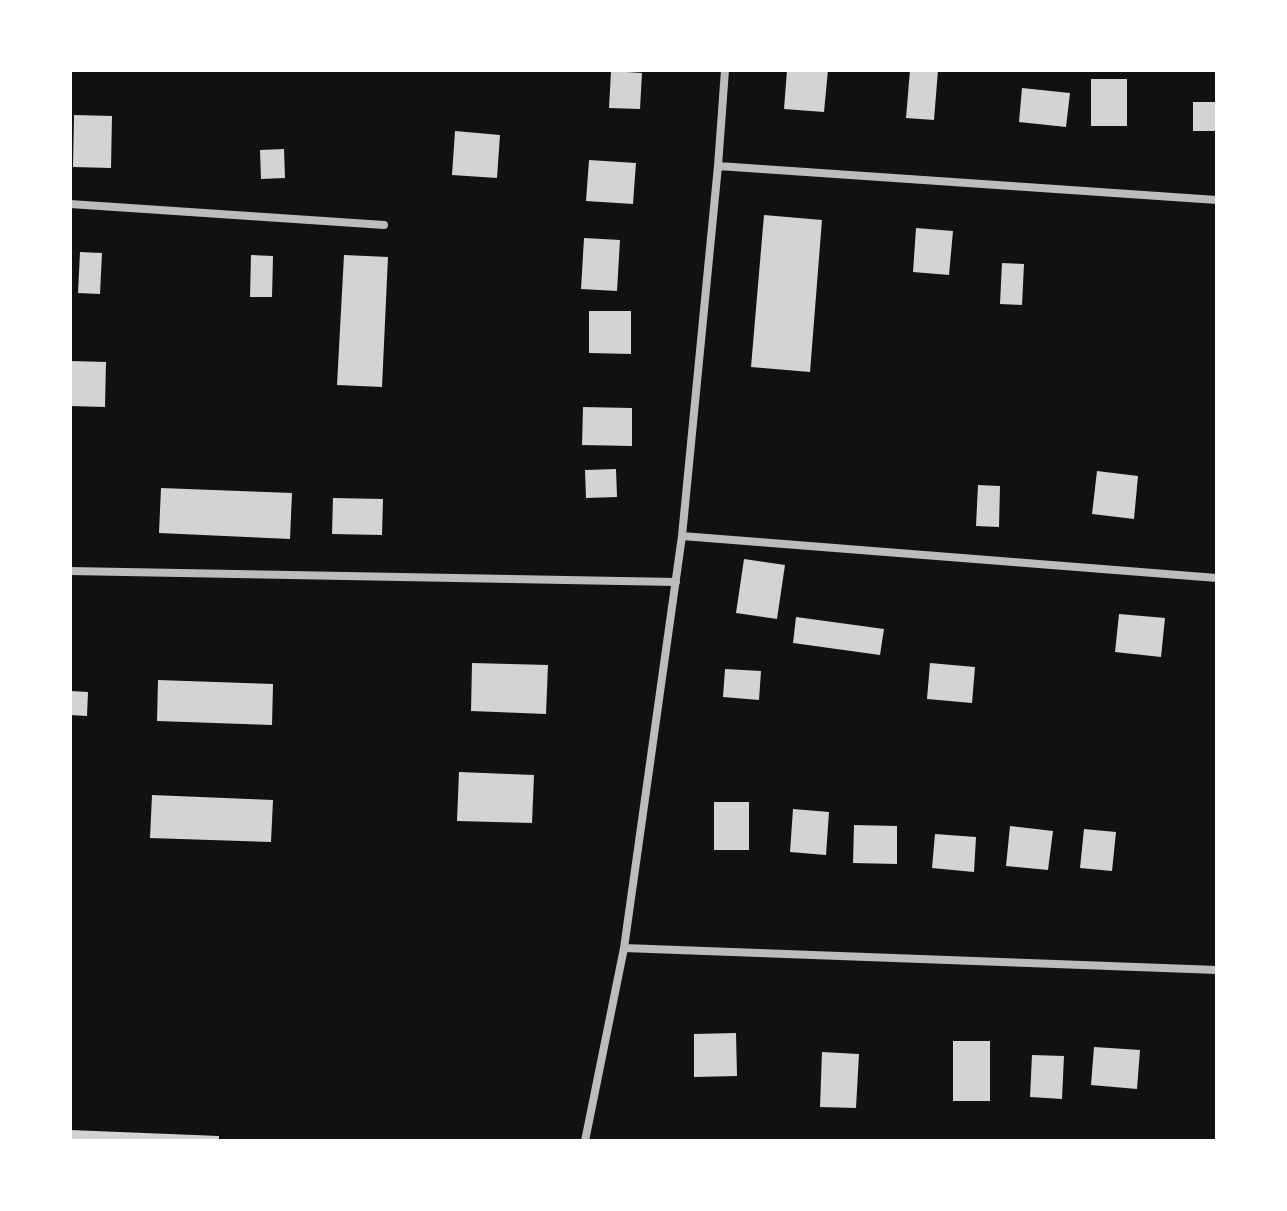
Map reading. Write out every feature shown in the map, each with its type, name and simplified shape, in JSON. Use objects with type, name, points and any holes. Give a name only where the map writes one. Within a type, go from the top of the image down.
[{"type":"street","points":[[585,1141],[624,948],[676,582],[725,70]]},
{"type":"street","points":[[718,166],[1217,200]]},
{"type":"street","points":[[70,204],[384,225]]},
{"type":"street","points":[[682,536],[1217,578]]},
{"type":"street","points":[[70,571],[676,582]]},
{"type":"street","points":[[624,948],[1217,970]]},
{"type":"building","points":[[787,70],[828,70],[824,112],[784,109]]},
{"type":"building","points":[[910,70],[938,70],[934,120],[906,118]]},
{"type":"building","points":[[611,71],[642,73],[640,109],[609,108]]},
{"type":"building","points":[[1091,79],[1127,79],[1127,126],[1091,126]]},
{"type":"building","points":[[1022,88],[1070,93],[1066,127],[1019,122]]},
{"type":"building","points":[[1193,102],[1217,102],[1217,131],[1193,131]]},
{"type":"building","points":[[74,115],[112,116],[111,168],[73,167]]},
{"type":"building","points":[[455,131],[500,135],[497,178],[452,175]]},
{"type":"building","points":[[284,149],[285,178],[261,179],[260,150]]},
{"type":"building","points":[[589,160],[636,163],[633,204],[586,201]]},
{"type":"building","points":[[764,215],[822,220],[810,372],[751,367]]},
{"type":"building","points":[[916,228],[953,231],[949,275],[913,272]]},
{"type":"building","points":[[584,238],[620,240],[617,291],[581,289]]},
{"type":"building","points":[[80,252],[102,253],[100,294],[78,293]]},
{"type":"building","points":[[251,255],[273,256],[272,297],[250,297]]},
{"type":"building","points":[[344,255],[388,257],[382,387],[337,385]]},
{"type":"building","points":[[1002,263],[1024,264],[1022,305],[1000,304]]},
{"type":"building","points":[[589,311],[631,311],[631,354],[589,353]]},
{"type":"building","points":[[70,361],[106,362],[105,407],[70,406]]},
{"type":"building","points":[[583,407],[632,408],[632,446],[582,445]]},
{"type":"building","points":[[616,469],[617,497],[586,498],[585,470]]},
{"type":"building","points":[[1097,471],[1138,476],[1134,519],[1092,514]]},
{"type":"building","points":[[978,485],[1000,486],[999,527],[976,526]]},
{"type":"building","points":[[161,488],[292,493],[290,539],[159,533]]},
{"type":"building","points":[[333,498],[383,499],[382,535],[332,534]]},
{"type":"building","points":[[744,559],[785,565],[777,619],[736,613]]},
{"type":"building","points":[[1119,614],[1165,618],[1161,657],[1115,652]]},
{"type":"building","points":[[796,617],[884,629],[880,655],[793,643]]},
{"type":"building","points":[[472,663],[548,665],[546,714],[471,711]]},
{"type":"building","points":[[930,663],[975,667],[972,703],[927,699]]},
{"type":"building","points":[[725,669],[761,671],[759,700],[723,697]]},
{"type":"building","points":[[158,680],[273,684],[272,725],[157,721]]},
{"type":"building","points":[[70,691],[88,692],[87,716],[70,715]]},
{"type":"building","points":[[459,772],[534,775],[532,823],[457,821]]},
{"type":"building","points":[[152,795],[273,800],[271,842],[150,838]]},
{"type":"building","points":[[714,802],[749,802],[749,850],[714,850]]},
{"type":"building","points":[[793,809],[829,812],[826,855],[790,852]]},
{"type":"building","points":[[854,825],[897,826],[897,864],[853,863]]},
{"type":"building","points":[[1010,826],[1053,831],[1048,870],[1006,866]]},
{"type":"building","points":[[1084,829],[1116,832],[1112,871],[1080,868]]},
{"type":"building","points":[[935,834],[976,837],[974,872],[932,868]]},
{"type":"building","points":[[736,1033],[737,1076],[694,1077],[694,1034]]},
{"type":"building","points":[[953,1041],[990,1041],[990,1101],[953,1101]]},
{"type":"building","points":[[1094,1047],[1140,1050],[1137,1089],[1091,1085]]},
{"type":"building","points":[[822,1052],[859,1054],[856,1108],[820,1107]]},
{"type":"building","points":[[1032,1055],[1064,1056],[1062,1099],[1030,1097]]},
{"type":"building","points":[[70,1130],[219,1136],[219,1141],[70,1141]]}]
